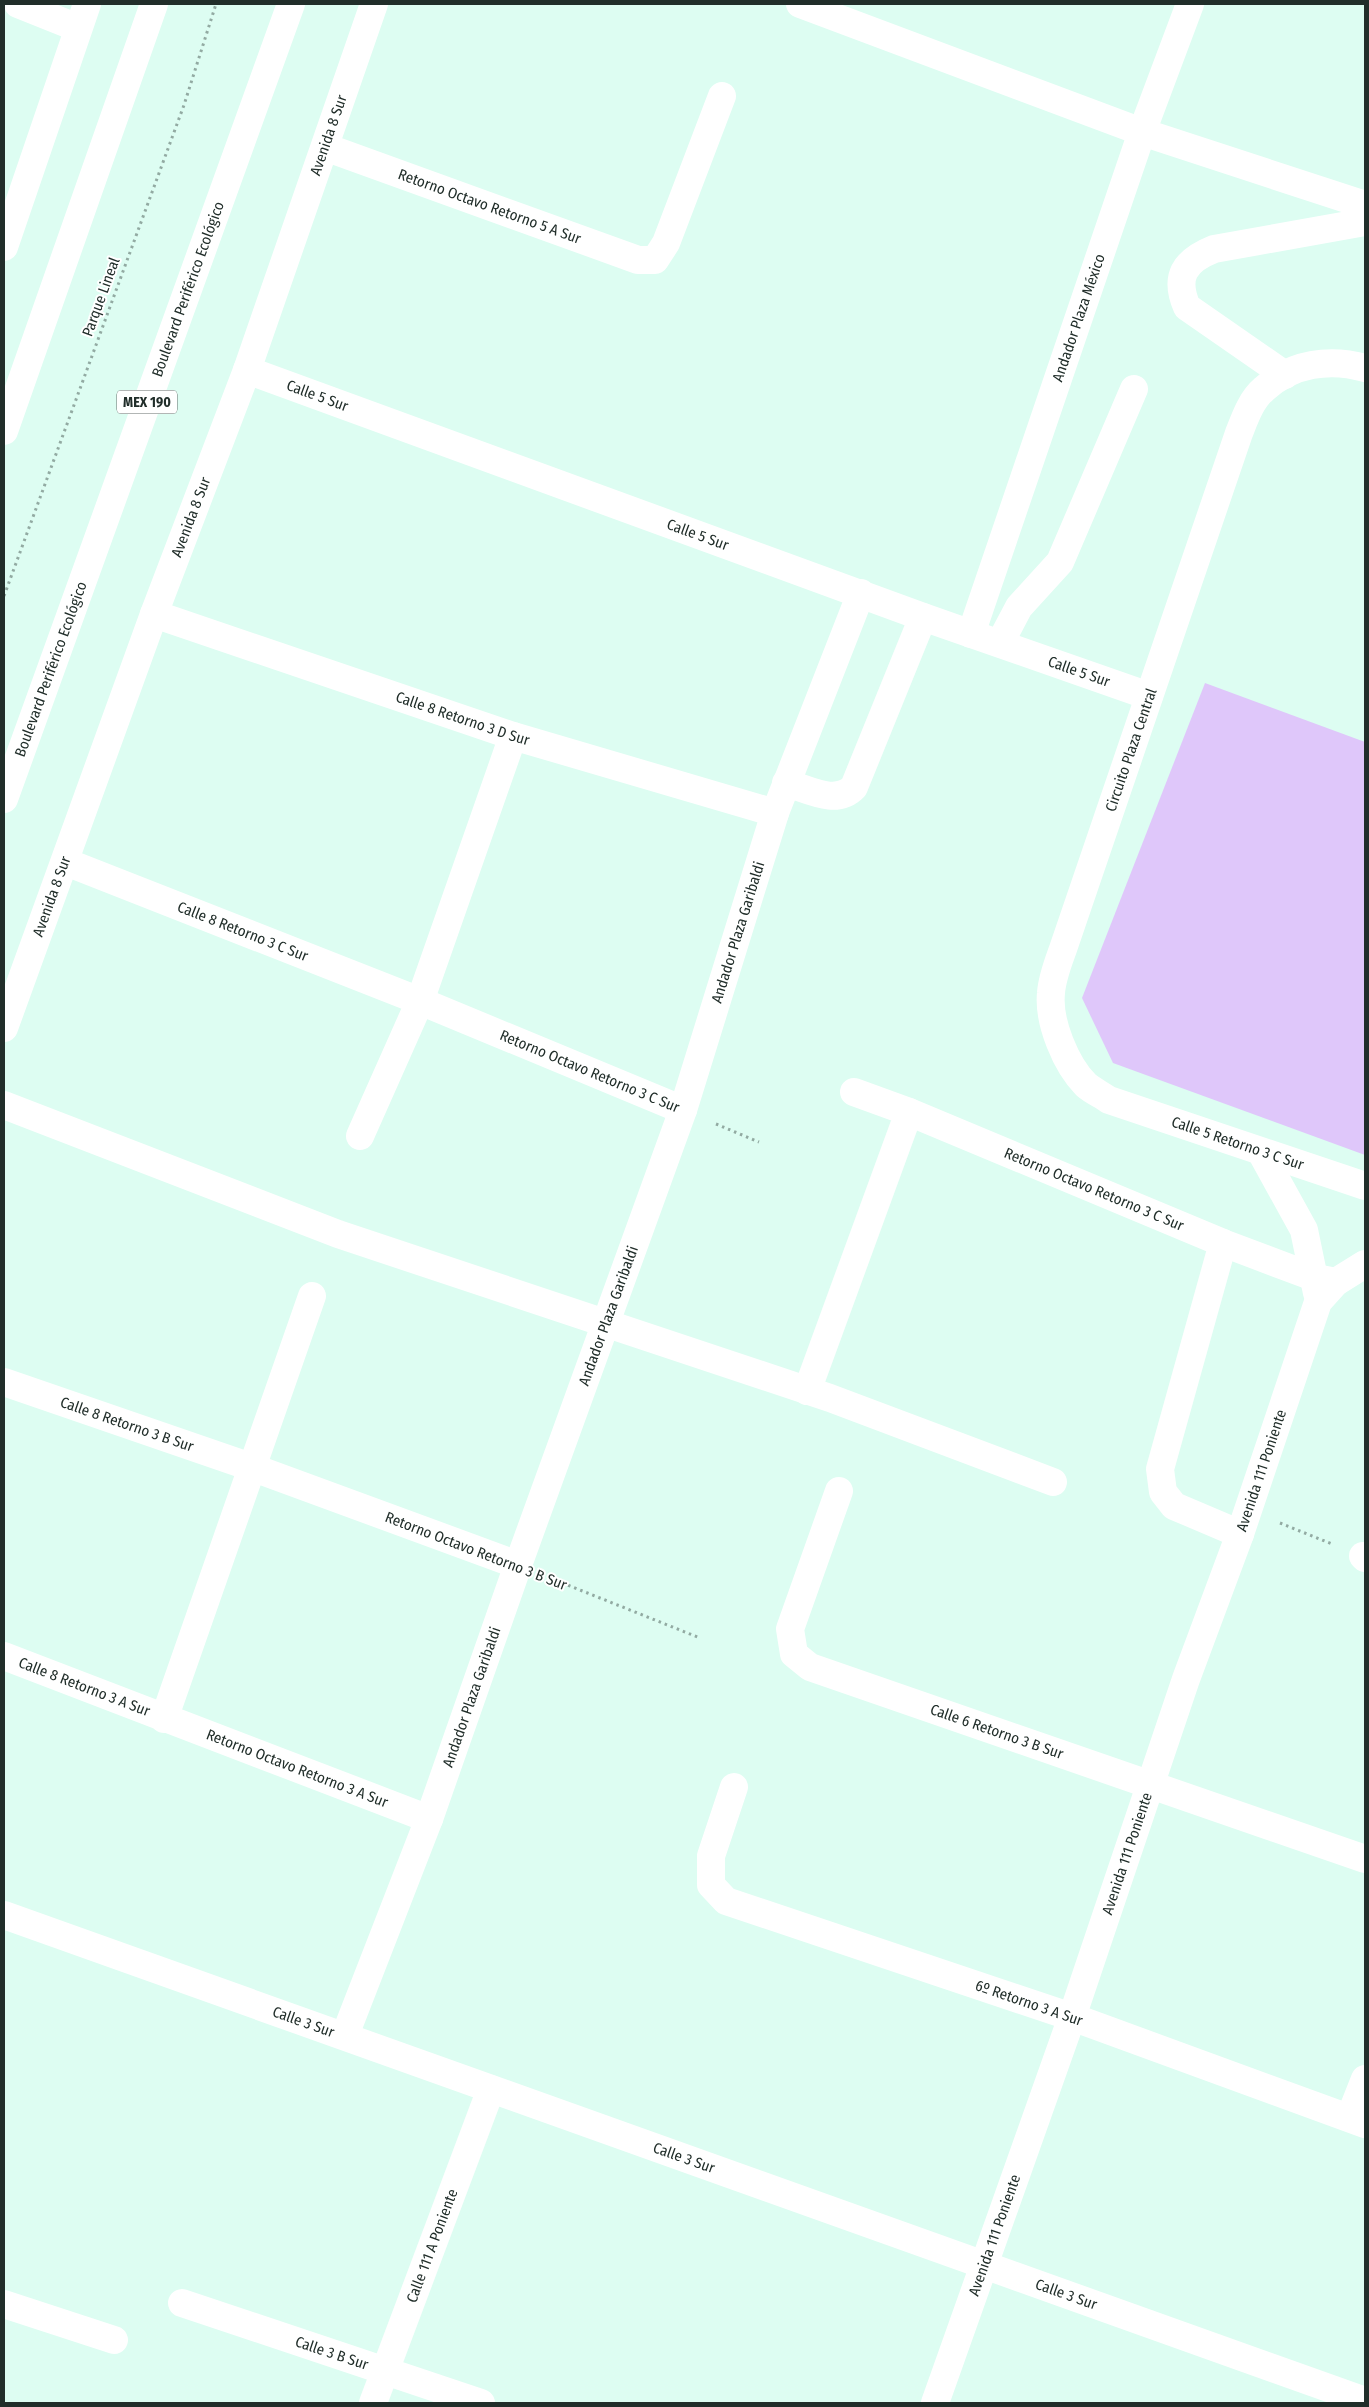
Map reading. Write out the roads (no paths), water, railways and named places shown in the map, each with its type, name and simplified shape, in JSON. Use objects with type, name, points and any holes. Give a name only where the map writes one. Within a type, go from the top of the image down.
[{"type":"main road","points":[[4,247],[82,16],[18,4]]},
{"type":"main road","points":[[4,431],[154,4]]},
{"type":"main road","name":"Boulevard Periférico Ecológico","points":[[4,800],[291,4]]},
{"type":"main road","name":"Avenida 8 Sur","points":[[4,1028],[66,862],[154,614],[247,370],[374,4]]},
{"type":"main road","points":[[800,4],[1142,132],[1365,205]]},
{"type":"main road","name":"Andador Plaza México","points":[[971,634],[1142,132],[1190,4]]},
{"type":"main road","name":"Retorno Octavo Retorno 5 A Sur","points":[[325,147],[638,260],[655,260],[666,243],[722,96]]},
{"type":"main road","points":[[1365,222],[1214,249],[1196,256],[1184,270],[1180,291],[1188,308],[1274,382],[1306,365],[1328,362],[1346,363],[1365,368]]},
{"type":"main road","name":"Calle 5 Sur","points":[[247,370],[971,634],[1149,696]]},
{"type":"main road","name":"Circuito Plaza Central","points":[[1109,1100],[1086,1084],[1069,1060],[1057,1036],[1051,1014],[1050,994],[1063,949],[1239,433],[1250,408],[1274,382]]},
{"type":"main road","points":[[1000,643],[1019,608],[1060,562],[1134,389]]},
{"type":"main road","name":"Andador Plaza Garibaldi","points":[[344,2035],[429,1819],[518,1565],[683,1110],[774,814],[860,593]]},
{"type":"main road","name":"Calle 8 Retorno 3 D Sur","points":[[154,614],[513,736],[774,814]]},
{"type":"main road","points":[[786,783],[834,797],[846,794],[854,787],[924,616]]},
{"type":"main road","points":[[360,1136],[420,1001],[513,736]]},
{"type":"main road","name":"Calle 8 Retorno 3 C Sur","points":[[66,862],[420,1001]]},
{"type":"main road","name":"Retorno Octavo Retorno 3 C Sur","points":[[420,1001],[683,1110]]},
{"type":"main road","name":"Retorno Octavo Retorno 3 C Sur","points":[[854,1092],[909,1112],[1223,1243],[1323,1287]]},
{"type":"main road","name":"Calle 5 Retorno 3 C Sur","points":[[1109,1100],[1365,1186]]},
{"type":"main road","points":[[4,1105],[338,1234],[605,1325],[807,1391],[1053,1482]]},
{"type":"main road","points":[[807,1391],[909,1112]]},
{"type":"main road","points":[[1261,1152],[1304,1230],[1323,1287],[1365,1264]]},
{"type":"main road","points":[[1223,1243],[1160,1469],[1163,1492],[1174,1506],[1243,1522]]},
{"type":"main road","name":"Avenida 111 Poniente","points":[[934,2403],[1072,2017],[1186,1679],[1243,1522],[1323,1287]]},
{"type":"main road","points":[[164,1719],[312,1296]]},
{"type":"main road","name":"Calle 8 Retorno 3 B Sur","points":[[4,1382],[251,1467]]},
{"type":"main road","name":"Retorno Octavo Retorno 3 B Sur","points":[[251,1467],[518,1565]]},
{"type":"main road","name":"Calle 6 Retorno 3 B Sur","points":[[839,1491],[790,1629],[794,1654],[810,1667],[1365,1859]]},
{"type":"main road","name":"Calle 8 Retorno 3 A Sur","points":[[4,1656],[164,1719]]},
{"type":"main road","name":"Retorno Octavo Retorno 3 A Sur","points":[[164,1719],[429,1819]]},
{"type":"main road","name":"6º Retorno 3 A Sur","points":[[734,1787],[711,1856],[711,1885],[726,1901],[1072,2017],[1358,2121]]},
{"type":"main road","name":"Calle 3 Sur","points":[[4,1915],[984,2265],[1353,2400]]},
{"type":"main road","points":[[1358,2121],[1365,2079]]},
{"type":"main road","name":"Calle 111 A Poniente","points":[[373,2403],[491,2089]]},
{"type":"main road","name":"Calle 3 B Sur","points":[[182,2303],[481,2403]]},
{"type":"main road","points":[[4,2304],[114,2340]]}]
